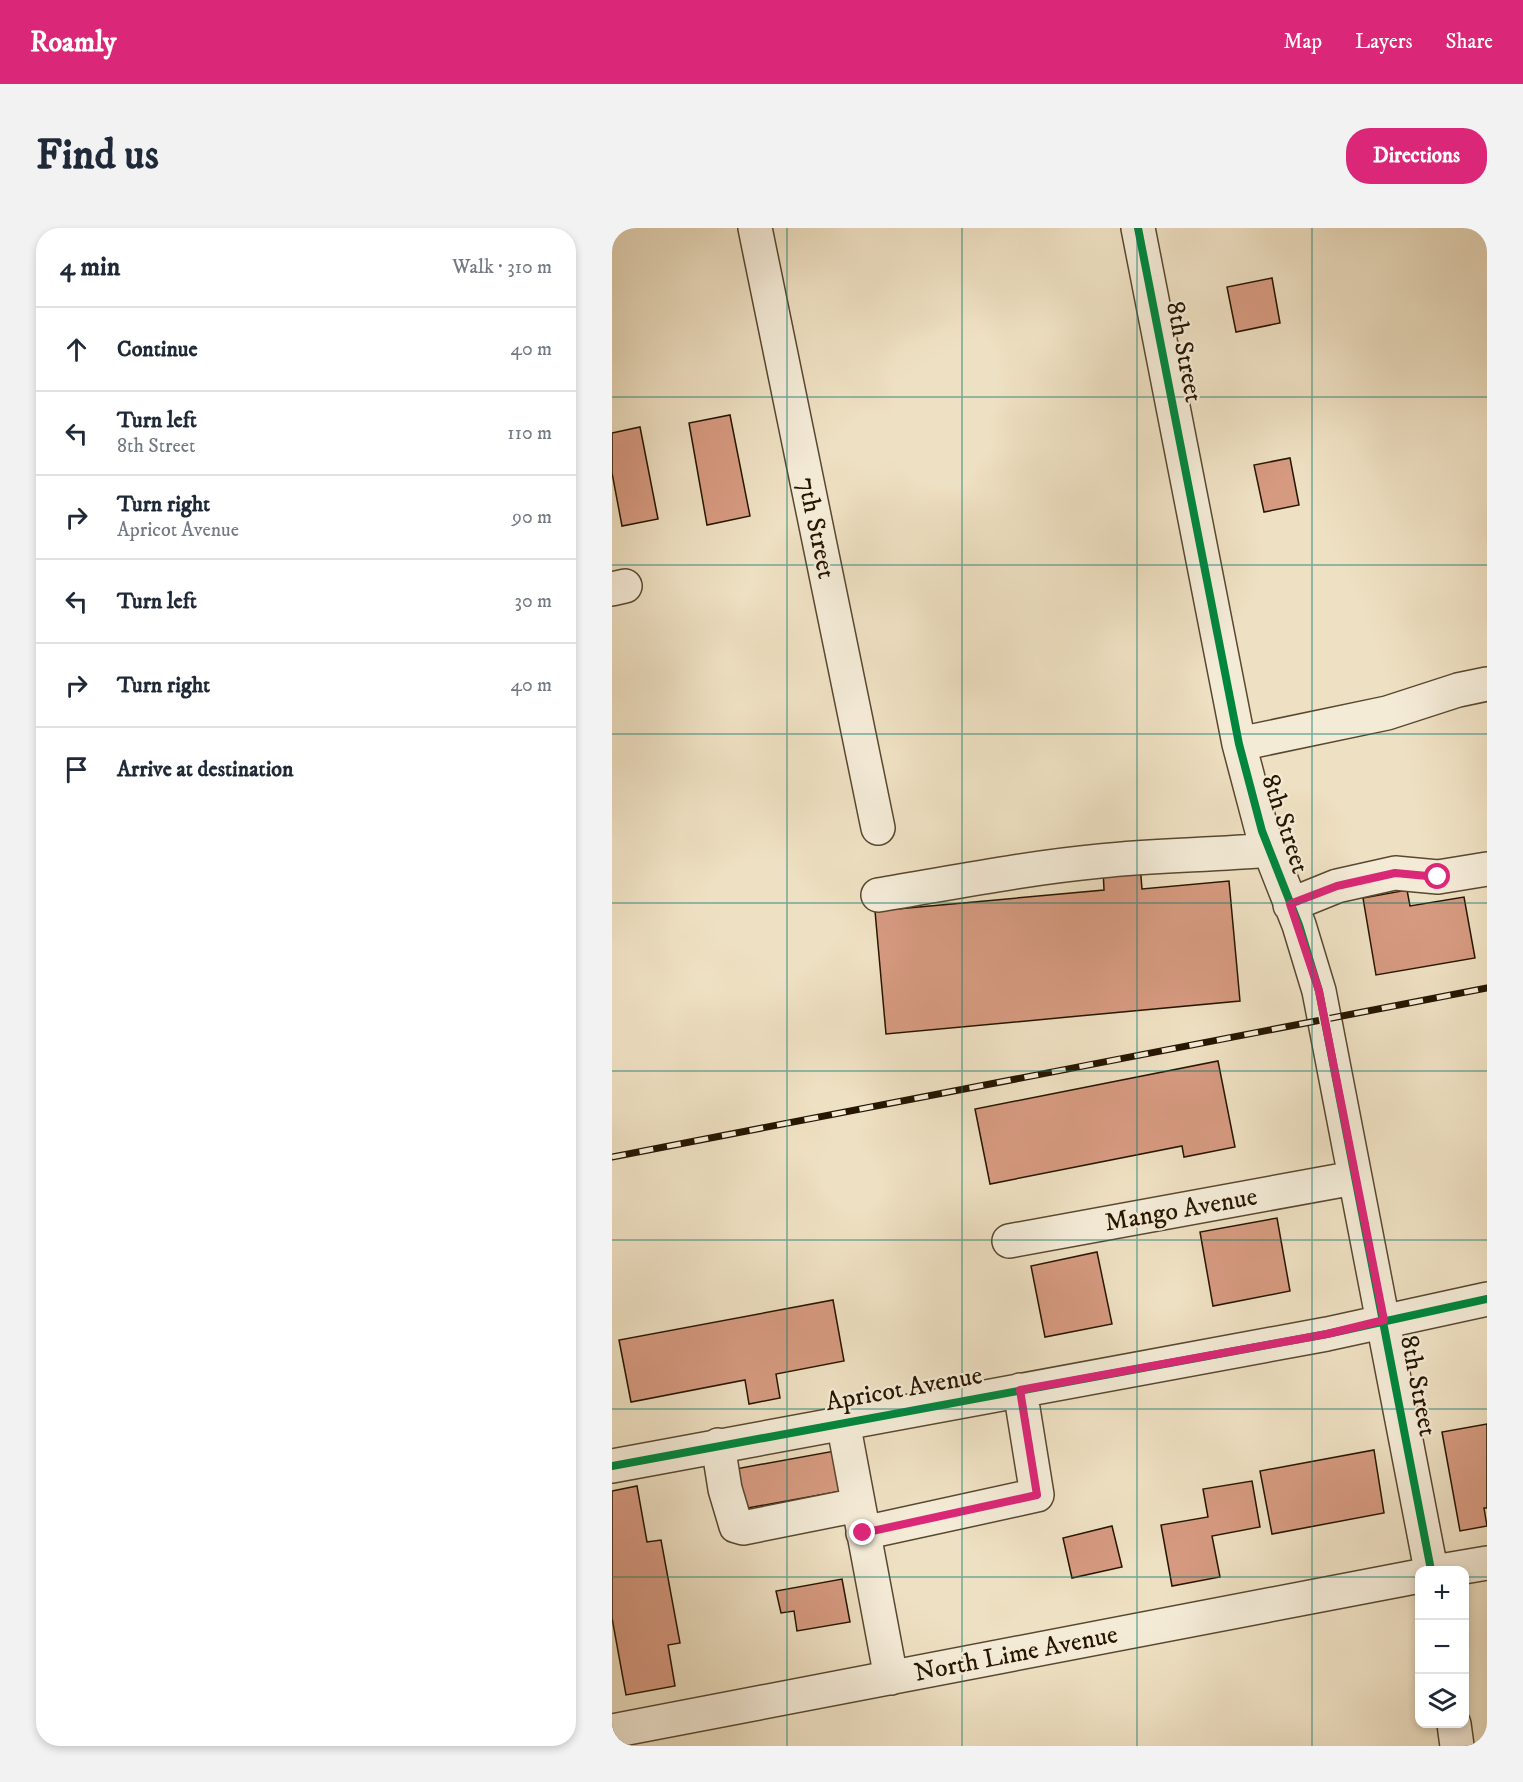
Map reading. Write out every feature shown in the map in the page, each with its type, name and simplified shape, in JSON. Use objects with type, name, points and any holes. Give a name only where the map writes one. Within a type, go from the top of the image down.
[{"type":"street","name":"7th Street","points":[[755,228],[878,828]]},
{"type":"street","name":"8th Street","points":[[1138,228],[1239,744],[1269,850],[1319,991],[1430,1566]]},
{"type":"street","points":[[1239,744],[1387,713],[1458,690],[1487,684]]},
{"type":"street","points":[[878,895],[1096,861],[1269,850]]},
{"type":"street","points":[[1290,904],[1337,886],[1395,873],[1438,877],[1487,869]]},
{"type":"street","name":"Mango Avenue","points":[[1009,1241],[1354,1178]]},
{"type":"street","name":"Apricot Avenue","points":[[612,1466],[1327,1334],[1487,1299]]},
{"type":"street","points":[[718,1445],[731,1517],[736,1526],[743,1528],[860,1519],[1037,1495],[1020,1390]]},
{"type":"street","points":[[843,1422],[891,1678]]},
{"type":"street","points":[[1469,1566],[1487,1563]]},
{"type":"street","name":"North Lime Avenue","points":[[612,1731],[1415,1577]]},
{"type":"street","points":[[1455,1728],[1457,1746]]},
{"type":"building","points":[[1272,278],[1280,323],[1236,332],[1227,287]]},
{"type":"building","points":[[730,415],[750,516],[707,525],[689,423]]},
{"type":"building","points":[[640,427],[658,519],[622,526],[612,473],[612,433]]},
{"type":"building","points":[[1290,458],[1299,505],[1264,512],[1254,465]]},
{"type":"building","points":[[1140,865],[1142,889],[1229,881],[1240,1001],[886,1034],[875,911],[1104,890],[1103,869]]},
{"type":"building","points":[[1407,890],[1410,906],[1464,897],[1475,958],[1376,975],[1363,898]]},
{"type":"building","points":[[1218,1061],[1235,1147],[1184,1157],[1182,1146],[990,1184],[975,1109]]},
{"type":"building","points":[[1277,1218],[1290,1291],[1213,1306],[1200,1232]]},
{"type":"building","points":[[1097,1252],[1112,1324],[1045,1337],[1031,1266]]},
{"type":"building","points":[[833,1300],[844,1361],[776,1374],[780,1398],[749,1404],[745,1380],[631,1402],[619,1340]]},
{"type":"building","points":[[1487,1424],[1487,1508],[1484,1508],[1487,1526],[1460,1531],[1442,1432]]},
{"type":"building","points":[[840,1450],[847,1490],[737,1510],[730,1470]]},
{"type":"building","points":[[1374,1450],[1384,1513],[1272,1534],[1260,1471]]},
{"type":"building","points":[[1252,1481],[1260,1527],[1212,1536],[1220,1577],[1172,1586],[1161,1525],[1208,1517],[1203,1489]]},
{"type":"building","points":[[637,1486],[647,1542],[661,1540],[680,1643],[668,1645],[675,1686],[626,1695],[612,1618],[612,1491]]},
{"type":"building","points":[[1112,1526],[1122,1567],[1072,1578],[1063,1538]]},
{"type":"building","points":[[842,1579],[850,1622],[797,1631],[794,1611],[781,1613],[776,1591]]},
{"type":"railway","points":[[612,1157],[1487,988]]},
{"type":"cycle path","points":[[1138,228],[1239,744],[1262,831],[1299,925],[1319,991],[1430,1566]]},
{"type":"cycle path","points":[[612,1466],[1327,1334],[1487,1299]]},
{"type":"route","points":[[863,1533],[1037,1495],[1020,1390],[1327,1334],[1384,1320],[1354,1178],[1319,991],[1299,925],[1290,904],[1337,886],[1395,873],[1438,877]]}]
